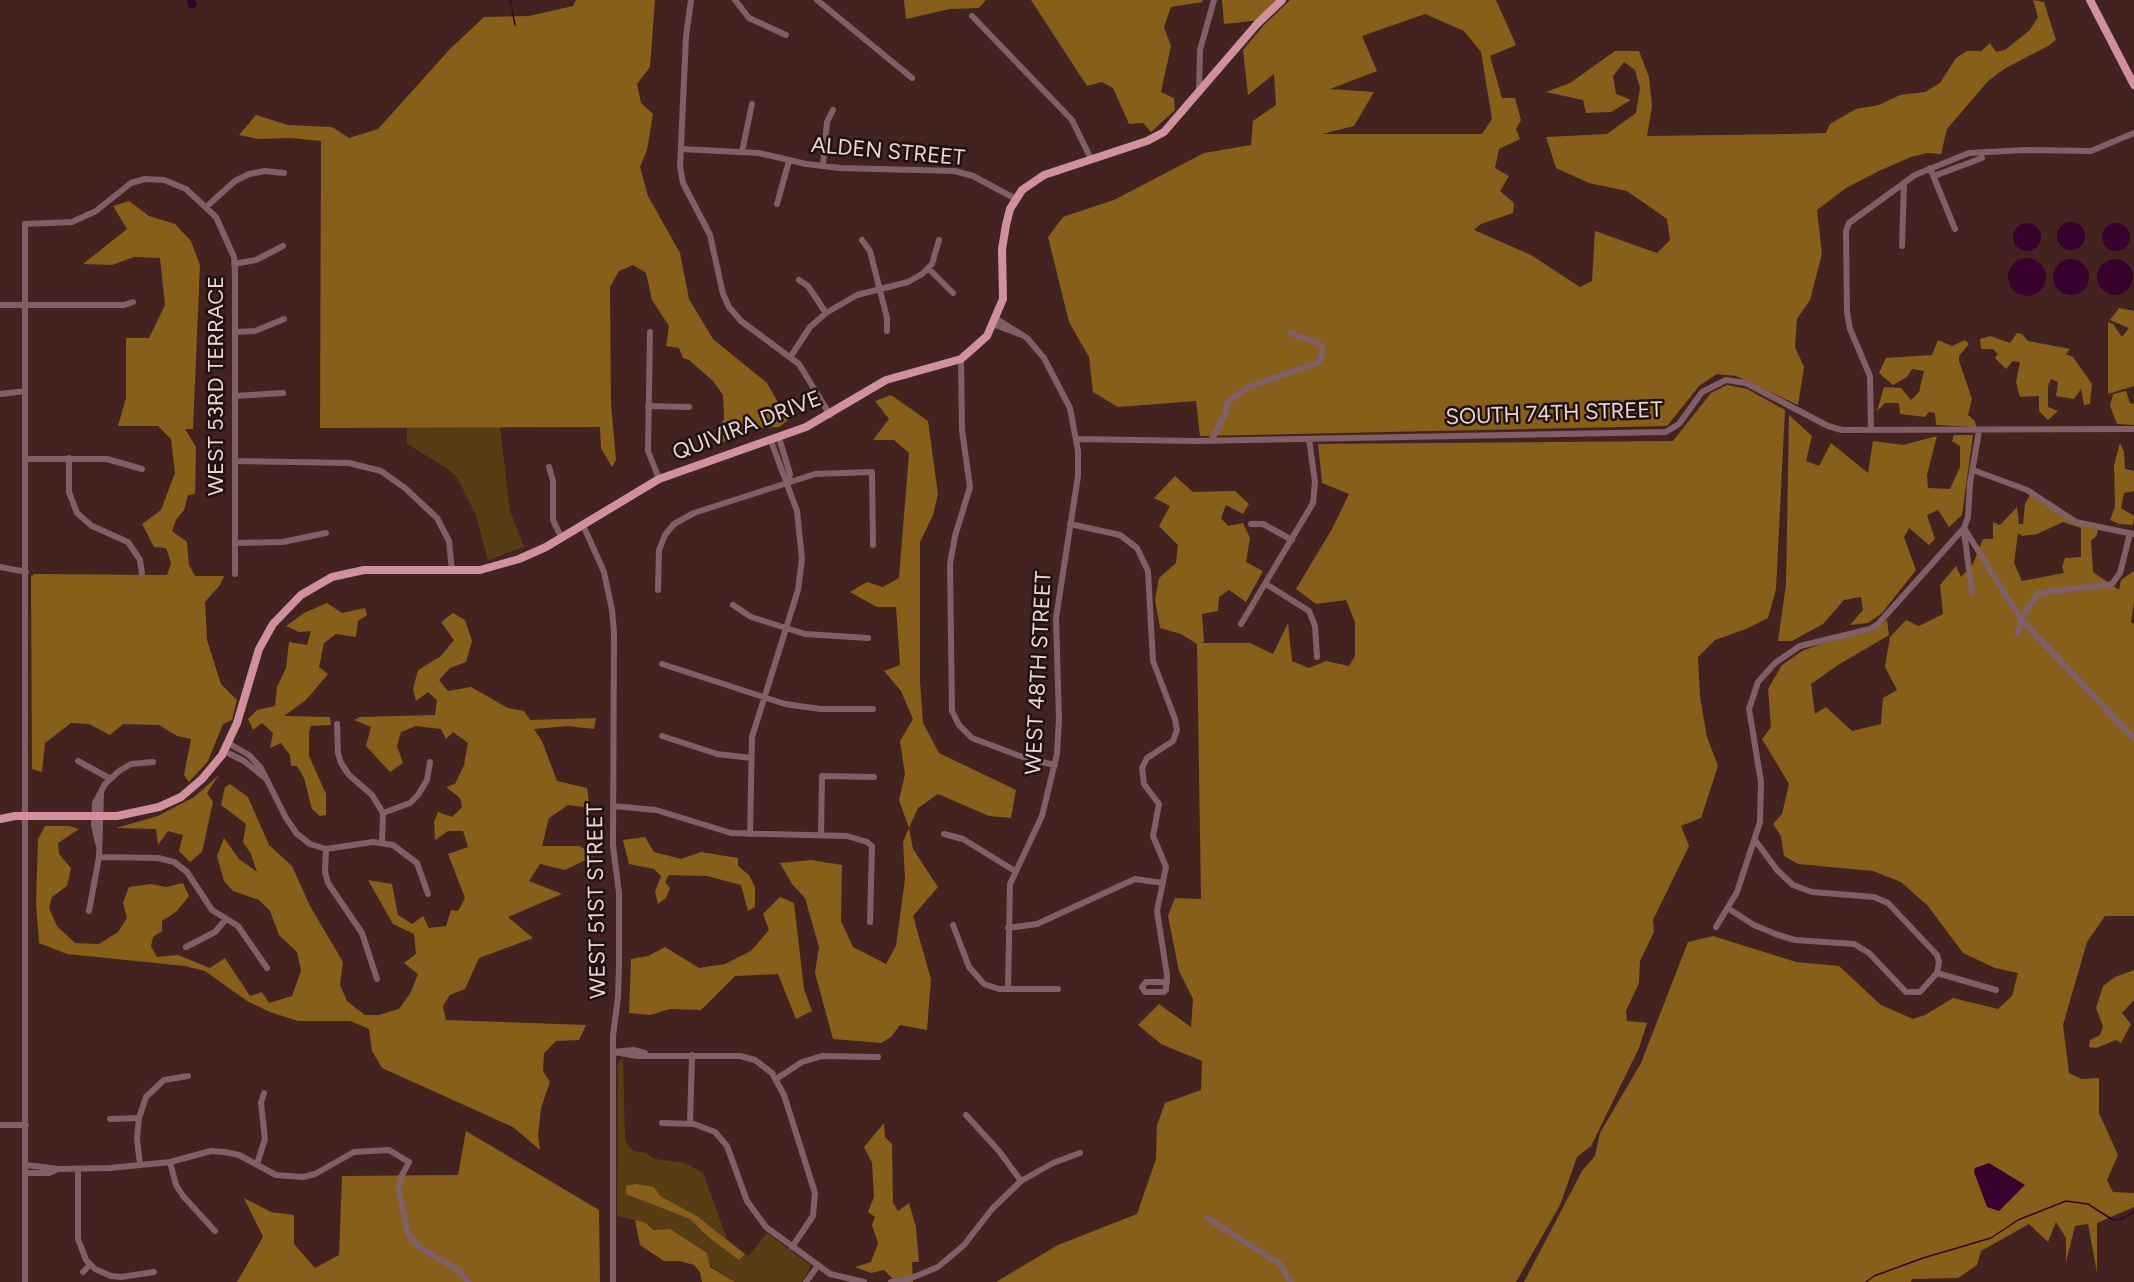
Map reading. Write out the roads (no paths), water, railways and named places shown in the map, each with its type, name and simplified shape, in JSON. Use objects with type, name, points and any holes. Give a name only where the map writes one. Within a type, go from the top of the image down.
[{"type":"main road","name":"QUIVIRA DRIVE","points":[[0,819],[27,816],[98,816],[142,812],[181,797],[202,779],[224,751],[237,723],[259,649],[273,624],[301,595],[332,577],[358,571],[480,570],[499,565],[529,554],[561,537],[658,479],[779,438],[830,415],[886,380],[961,359],[980,344],[994,321],[1003,299],[1002,249],[1006,225],[1016,199],[1036,179],[1160,134],[1199,93],[1257,24],[1282,0]]},
{"type":"main road","points":[[2090,0],[2134,85]]},
{"type":"street","points":[[691,0],[687,21],[681,149],[683,183],[710,235],[723,294],[729,307],[741,321],[790,356],[802,368],[830,415]]},
{"type":"street","points":[[735,0],[749,18],[786,35]]},
{"type":"street","points":[[817,0],[912,78]]},
{"type":"street","points":[[1199,93],[1200,50],[1214,0]]},
{"type":"street","points":[[972,16],[1072,120],[1091,159]]},
{"type":"street","points":[[742,152],[752,104]]},
{"type":"street","points":[[823,166],[827,122],[833,110]]},
{"type":"street","points":[[1871,430],[1870,376],[1850,329],[1847,312],[1846,231],[1849,223],[1856,216],[1930,168],[1969,153],[2091,151],[2134,133]]},
{"type":"street","name":"ALDEN STREET","points":[[681,149],[742,152],[823,166],[955,171],[973,176],[1016,199]]},
{"type":"street","points":[[1934,176],[1982,158]]},
{"type":"street","points":[[777,204],[789,161]]},
{"type":"street","points":[[1930,168],[1954,229]]},
{"type":"street","points":[[25,1282],[27,816],[24,224],[72,222],[96,211],[131,183],[145,179],[164,180],[186,189],[206,207],[235,181],[249,174],[265,171],[284,173]]},
{"type":"street","points":[[1902,246],[1904,184]]},
{"type":"street","name":"WEST 53RD TERRACE","points":[[206,207],[216,217],[226,237],[234,264],[236,574]]},
{"type":"street","points":[[862,240],[870,251],[887,318],[886,331]]},
{"type":"street","points":[[790,356],[810,327],[826,313],[857,295],[908,282],[929,269],[936,255],[939,240]]},
{"type":"street","points":[[234,264],[256,260],[284,246]]},
{"type":"street","points":[[929,269],[953,293]]},
{"type":"street","points":[[800,280],[808,286],[826,313]]},
{"type":"street","points":[[0,305],[124,305],[133,302]]},
{"type":"street","points":[[236,332],[255,331],[284,319]]},
{"type":"street","name":"WEST 48TH STREET","points":[[994,321],[1019,334],[1039,350],[1064,394],[1077,439],[1078,476],[1056,618],[1059,719],[1055,765],[1042,816],[1015,871],[1008,895],[1008,989]]},
{"type":"street","points":[[650,333],[648,451],[658,479]]},
{"type":"street","points":[[1211,441],[1225,414],[1227,402],[1247,388],[1319,362],[1323,348],[1316,342],[1290,333]]},
{"type":"street","points":[[961,359],[962,430],[969,487],[955,536],[950,564],[952,711],[959,725],[972,738],[1028,759],[1055,765]]},
{"type":"street","name":"SOUTH 74TH STREET","points":[[1077,439],[1211,441],[1666,432],[1679,424],[1702,392],[1726,380],[1746,383],[1828,426],[1871,430],[2134,429]]},
{"type":"street","points":[[0,394],[25,391]]},
{"type":"street","points":[[235,396],[283,393]]},
{"type":"street","points":[[648,406],[689,407]]},
{"type":"street","points":[[1716,927],[1729,909],[1760,822],[1762,798],[1749,713],[1751,699],[1766,672],[1800,646],[1870,629],[1878,624],[1964,528],[1970,510],[1979,431]]},
{"type":"street","points":[[750,834],[752,737],[798,590],[802,559],[800,526],[788,483],[790,474],[779,438]]},
{"type":"street","points":[[1241,624],[1313,503],[1315,493],[1309,439]]},
{"type":"street","points":[[771,441],[782,477],[788,483]]},
{"type":"street","points":[[69,458],[69,492],[77,513],[92,526],[128,542],[140,560],[142,574]]},
{"type":"street","points":[[26,459],[107,459],[142,469]]},
{"type":"street","points":[[235,461],[350,463],[381,471],[405,488],[437,518],[449,541],[452,571]]},
{"type":"street","points":[[549,467],[553,481],[553,520],[561,537]]},
{"type":"street","points":[[1973,470],[2027,490],[2076,522],[2132,534],[2120,573],[2112,584],[2042,592],[2034,597],[2021,619],[2018,634]]},
{"type":"street","points":[[658,590],[659,550],[665,535],[674,524],[694,513],[824,473],[872,472],[873,545]]},
{"type":"street","points":[[1070,524],[1110,531],[1128,540],[1141,553],[1148,571],[1153,662],[1176,724],[1173,741],[1147,758],[1141,773],[1144,784],[1159,804],[1153,836],[1166,867],[1157,911],[1166,958],[1167,982]]},
{"type":"street","points":[[1251,524],[1263,524],[1292,540]]},
{"type":"street","name":"WEST 51ST STREET","points":[[583,525],[604,572],[612,610],[613,846],[619,893],[619,991],[613,1052],[613,1282]]},
{"type":"street","points":[[1964,528],[1972,593]]},
{"type":"street","points":[[1964,528],[2021,619],[2134,739]]},
{"type":"street","points":[[235,543],[283,542],[326,532]]},
{"type":"street","points":[[0,567],[26,572]]},
{"type":"street","points":[[1266,584],[1308,611],[1316,626],[1317,657]]},
{"type":"street","points":[[733,605],[745,614],[818,636],[868,638]]},
{"type":"street","points":[[662,664],[763,697],[820,709],[873,710]]},
{"type":"street","points":[[337,724],[338,753],[341,763],[349,775],[372,795],[383,813],[382,842]]},
{"type":"street","points":[[662,736],[717,754],[751,758]]},
{"type":"street","points":[[228,743],[250,761],[265,778],[297,834],[310,844],[326,849],[382,842],[402,850],[417,863],[428,894]]},
{"type":"street","points":[[224,751],[250,761]]},
{"type":"street","points":[[78,761],[109,778]]},
{"type":"street","points":[[89,911],[99,857],[95,837],[98,816],[95,803],[109,778],[131,764],[153,762]]},
{"type":"street","points":[[383,813],[410,803],[418,795],[427,780],[430,762]]},
{"type":"street","points":[[821,835],[822,776],[874,777]]},
{"type":"street","points":[[613,806],[656,810],[723,831],[750,834],[847,836],[872,846],[870,922]]},
{"type":"street","points":[[944,834],[963,839],[1015,871]]},
{"type":"street","points":[[1729,909],[1778,935],[1795,940],[1854,944],[1869,953],[1906,992],[1920,992],[1937,973],[1939,962],[1937,955],[1888,903],[1874,897],[1812,892],[1793,885],[1777,870],[1755,840]]},
{"type":"street","points":[[326,849],[328,883],[362,933],[377,979]]},
{"type":"street","points":[[99,857],[158,858],[174,862],[194,880],[205,902],[238,926],[267,968]]},
{"type":"street","points":[[1008,928],[1037,924],[1135,879],[1163,883]]},
{"type":"street","points":[[186,947],[215,932],[226,919]]},
{"type":"street","points":[[953,925],[973,974],[988,987],[1058,989]]},
{"type":"street","points":[[1937,973],[1996,990]]},
{"type":"street","points":[[613,1052],[633,1050],[649,1054],[746,1057],[759,1063],[776,1079],[815,1193],[813,1216],[792,1247]]},
{"type":"street","points":[[690,1124],[692,1055]]},
{"type":"street","points":[[776,1079],[802,1062],[822,1056],[878,1057]]},
{"type":"street","points":[[140,1165],[137,1139],[139,1118],[146,1097],[164,1080],[188,1076]]},
{"type":"street","points":[[256,1164],[265,1139],[261,1103],[264,1093]]},
{"type":"street","points":[[966,1115],[999,1150],[1022,1181]]},
{"type":"street","points":[[110,1119],[139,1118]]},
{"type":"street","points":[[662,1123],[690,1124],[707,1128],[722,1138],[730,1152],[753,1212],[766,1227],[817,1266],[839,1278],[864,1282]]},
{"type":"street","points":[[0,1125],[26,1125]]},
{"type":"street","points":[[26,1165],[59,1169],[140,1165],[170,1162],[211,1151],[239,1155],[276,1175],[290,1178],[315,1174],[344,1157],[366,1150],[389,1150],[409,1162],[399,1190],[408,1234],[420,1248],[457,1269],[468,1282]]},
{"type":"street","points":[[891,1282],[909,1279],[938,1266],[964,1245],[992,1209],[1022,1181],[1053,1163],[1080,1153]]},
{"type":"street","points":[[170,1162],[176,1185],[183,1196],[215,1231]]},
{"type":"street","points":[[26,1173],[49,1173],[59,1169]]},
{"type":"street","points":[[78,1169],[78,1239],[90,1265],[103,1273],[121,1277],[154,1272]]},
{"type":"street","points":[[1207,1218],[1279,1263],[1291,1282]]},
{"type":"street","points":[[84,1272],[90,1265]]},
{"type":"street","points":[[806,1282],[817,1266]]},
{"type":"waterway","points":[[191,0],[192,4]]},
{"type":"waterway","points":[[510,0],[511,4]]},
{"type":"waterway","points":[[512,9],[515,25]]},
{"type":"waterway","points":[[1866,1282],[1874,1276],[1923,1258],[1991,1238],[2018,1220],[2066,1201],[2088,1204],[2113,1220],[2122,1219],[2134,1211]]}]
